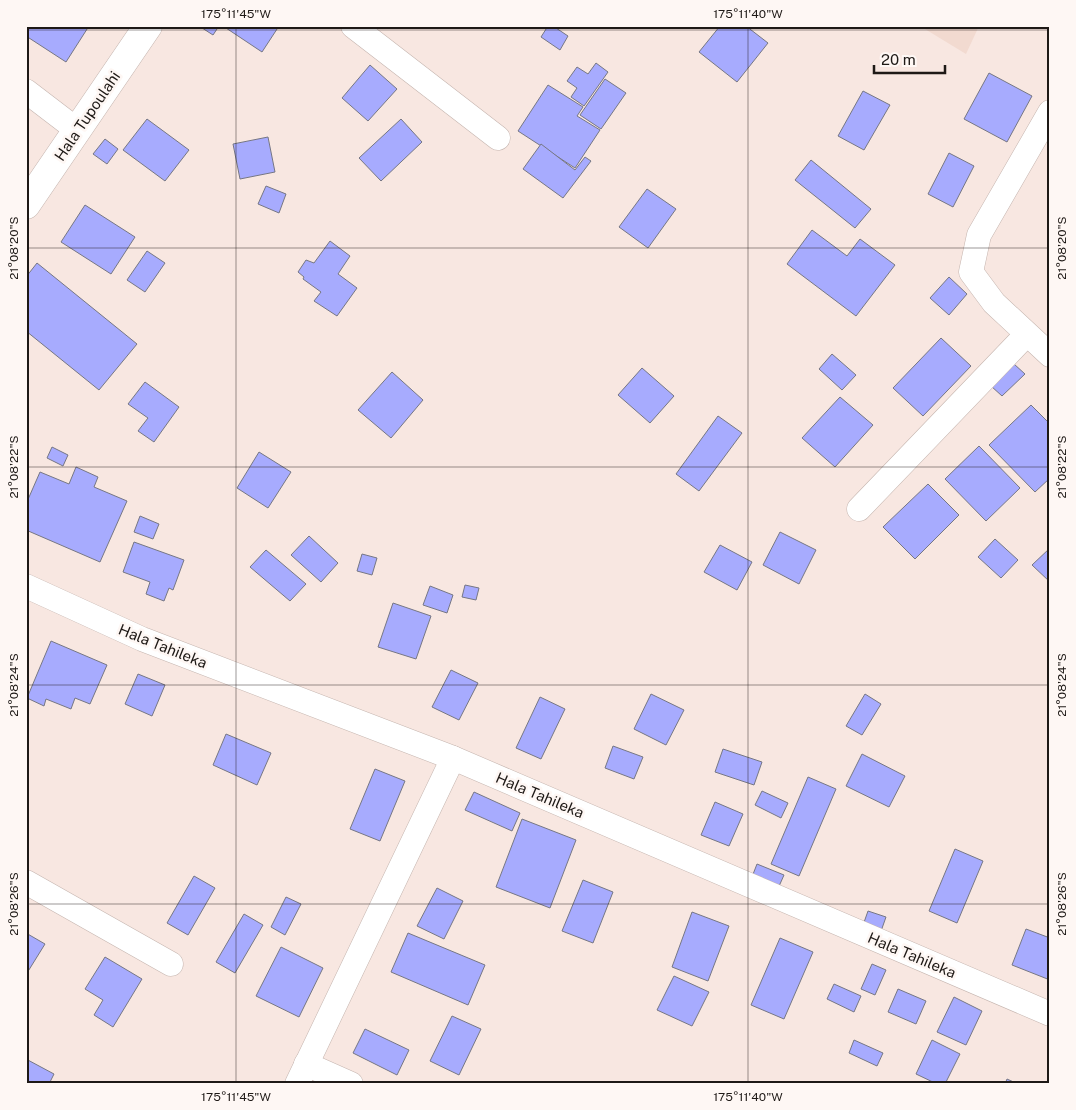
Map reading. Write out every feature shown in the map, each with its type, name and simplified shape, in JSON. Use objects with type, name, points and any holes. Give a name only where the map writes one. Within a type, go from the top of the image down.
[{"type":"main road","name":"Hala Tupoulahi","points":[[26,205],[148,26]]},
{"type":"street","points":[[353,26],[498,138]]},
{"type":"street","points":[[26,91],[78,130]]},
{"type":"street","points":[[1050,112],[979,235],[972,272],[994,303],[1050,355]]},
{"type":"street","points":[[859,509],[1026,334]]},
{"type":"street","name":"Hala Tahileka","points":[[26,586],[142,639],[453,758],[1050,1014]]},
{"type":"street","points":[[351,1084],[302,1074],[453,758]]},
{"type":"street","points":[[26,882],[170,964]]},
{"type":"shaded area","points":[[920,26],[979,26],[966,54]]},
{"type":"building","points":[[26,26],[89,26],[66,62],[26,36]]},
{"type":"building","points":[[199,26],[219,26],[213,35]]},
{"type":"building","points":[[223,26],[279,26],[262,52]]},
{"type":"building","points":[[548,26],[553,26],[568,36],[560,50],[541,37]]},
{"type":"building","points":[[720,26],[746,26],[768,43],[737,82],[699,52]]},
{"type":"building","points":[[596,63],[608,72],[584,106],[571,97],[577,88],[567,81],[577,67],[588,74]]},
{"type":"building","points":[[370,65],[397,89],[368,121],[342,98]]},
{"type":"building","points":[[989,73],[1032,96],[1007,142],[964,119]]},
{"type":"building","points":[[605,79],[626,93],[601,129],[580,115]]},
{"type":"building","points":[[548,85],[583,107],[577,116],[600,130],[575,168],[518,131]]},
{"type":"building","points":[[863,91],[890,105],[864,150],[838,136]]},
{"type":"building","points":[[147,119],[189,150],[165,181],[123,150]]},
{"type":"building","points":[[401,119],[422,142],[381,181],[359,158]]},
{"type":"building","points":[[268,137],[275,172],[240,179],[233,144]]},
{"type":"building","points":[[105,139],[118,149],[107,164],[93,154]]},
{"type":"building","points":[[541,144],[575,170],[585,157],[591,161],[563,198],[523,169]]},
{"type":"building","points":[[949,153],[974,166],[953,207],[928,194]]},
{"type":"building","points":[[811,160],[871,209],[855,228],[795,180]]},
{"type":"building","points":[[266,186],[286,194],[279,213],[258,204]]},
{"type":"building","points":[[647,189],[676,209],[648,248],[619,227]]},
{"type":"building","points":[[85,205],[135,237],[111,274],[61,242]]},
{"type":"building","points":[[812,230],[847,256],[860,239],[895,265],[856,316],[787,264]]},
{"type":"building","points":[[330,241],[350,256],[338,274],[357,288],[337,316],[314,301],[321,292],[303,279],[304,277],[298,272],[306,260],[314,263]]},
{"type":"building","points":[[147,251],[165,263],[145,292],[127,280]]},
{"type":"building","points":[[37,263],[137,344],[99,390],[26,331],[26,277]]},
{"type":"building","points":[[949,277],[967,294],[949,315],[930,298]]},
{"type":"building","points":[[941,338],[971,366],[923,416],[893,388]]},
{"type":"building","points":[[832,354],[856,375],[842,390],[819,369]]},
{"type":"building","points":[[1014,364],[1025,374],[1002,396],[991,386]]},
{"type":"building","points":[[642,368],[674,396],[650,423],[618,395]]},
{"type":"building","points":[[392,372],[423,400],[391,438],[358,410]]},
{"type":"building","points":[[145,382],[179,407],[154,442],[138,431],[148,418],[128,404]]},
{"type":"building","points":[[840,397],[873,425],[835,467],[802,438]]},
{"type":"building","points":[[1031,405],[1050,424],[1050,478],[1035,492],[989,445]]},
{"type":"building","points":[[718,416],[742,433],[699,491],[676,474]]},
{"type":"building","points":[[979,446],[1020,488],[986,521],[945,479]]},
{"type":"building","points":[[52,447],[68,455],[63,466],[47,458]]},
{"type":"building","points":[[259,452],[291,472],[268,508],[237,488]]},
{"type":"building","points":[[76,467],[98,477],[94,487],[127,501],[100,562],[26,530],[26,504],[40,472],[69,484]]},
{"type":"building","points":[[928,484],[959,515],[915,559],[883,527]]},
{"type":"building","points":[[140,516],[159,524],[153,539],[134,532]]},
{"type":"building","points":[[780,532],[816,550],[799,584],[763,565]]},
{"type":"building","points":[[309,536],[338,563],[321,582],[291,555]]},
{"type":"building","points":[[995,539],[1018,560],[1001,578],[978,557]]},
{"type":"building","points":[[134,542],[184,560],[173,590],[169,588],[164,601],[146,594],[150,582],[123,572]]},
{"type":"building","points":[[720,545],[752,562],[737,590],[704,572]]},
{"type":"building","points":[[1050,548],[1050,582],[1032,565]]},
{"type":"building","points":[[266,550],[306,584],[290,601],[250,567]]},
{"type":"building","points":[[362,554],[377,558],[372,575],[357,571]]},
{"type":"building","points":[[465,585],[479,588],[476,600],[462,597]]},
{"type":"building","points":[[430,586],[453,595],[447,613],[423,605]]},
{"type":"building","points":[[393,603],[431,616],[416,659],[378,647]]},
{"type":"building","points":[[51,641],[107,665],[90,704],[75,698],[71,709],[46,699],[44,706],[27,698]]},
{"type":"building","points":[[451,670],[478,683],[459,720],[432,707]]},
{"type":"building","points":[[138,674],[165,685],[152,716],[125,704]]},
{"type":"building","points":[[651,694],[684,710],[666,745],[634,729]]},
{"type":"building","points":[[865,694],[881,704],[862,735],[846,726]]},
{"type":"building","points":[[540,697],[565,709],[541,759],[516,748]]},
{"type":"building","points":[[226,734],[271,753],[257,785],[213,765]]},
{"type":"building","points":[[613,746],[643,757],[634,779],[605,768]]},
{"type":"building","points":[[723,749],[762,762],[754,785],[715,772]]},
{"type":"building","points":[[862,754],[905,776],[889,807],[846,786]]},
{"type":"building","points":[[375,769],[405,781],[380,841],[350,829]]},
{"type":"building","points":[[808,777],[836,789],[799,876],[771,864]]},
{"type":"building","points":[[762,791],[788,803],[781,818],[755,805]]},
{"type":"building","points":[[474,792],[520,813],[512,831],[465,810]]},
{"type":"building","points":[[715,802],[743,814],[729,846],[701,835]]},
{"type":"building","points":[[522,819],[576,840],[550,908],[496,887]]},
{"type":"building","points":[[955,849],[983,861],[957,923],[929,911]]},
{"type":"building","points":[[757,864],[784,875],[776,893],[750,882]]},
{"type":"building","points":[[194,876],[215,888],[188,935],[167,923]]},
{"type":"building","points":[[583,880],[613,892],[593,943],[562,931]]},
{"type":"building","points":[[437,888],[463,901],[444,939],[417,926]]},
{"type":"building","points":[[286,897],[301,904],[285,935],[271,927]]},
{"type":"building","points":[[868,911],[886,917],[880,934],[862,928]]},
{"type":"building","points":[[692,912],[729,926],[708,981],[672,967]]},
{"type":"building","points":[[244,914],[263,925],[235,973],[216,962]]},
{"type":"building","points":[[1026,929],[1050,938],[1050,980],[1012,965]]},
{"type":"building","points":[[26,933],[45,944],[27,973],[26,973]]},
{"type":"building","points":[[408,933],[485,965],[468,1005],[391,972]]},
{"type":"building","points":[[780,938],[813,952],[784,1019],[751,1005]]},
{"type":"building","points":[[281,947],[323,968],[299,1017],[256,996]]},
{"type":"building","points":[[105,957],[142,979],[113,1027],[94,1015],[103,1000],[85,989]]},
{"type":"building","points":[[872,964],[886,970],[875,995],[861,989]]},
{"type":"building","points":[[674,976],[709,992],[692,1026],[657,1010]]},
{"type":"building","points":[[834,984],[861,996],[854,1012],[827,999]]},
{"type":"building","points":[[898,989],[926,1001],[916,1024],[888,1012]]},
{"type":"building","points":[[954,997],[982,1011],[966,1045],[937,1032]]},
{"type":"building","points":[[452,1016],[481,1029],[459,1075],[430,1061]]},
{"type":"building","points":[[365,1029],[409,1050],[397,1075],[353,1053]]},
{"type":"building","points":[[854,1040],[883,1053],[877,1066],[849,1053]]},
{"type":"building","points":[[932,1040],[960,1054],[945,1084],[937,1084],[916,1074]]},
{"type":"building","points":[[26,1059],[54,1074],[49,1084],[26,1084]]},
{"type":"building","points":[[1007,1079],[1018,1084],[1005,1084]]}]
